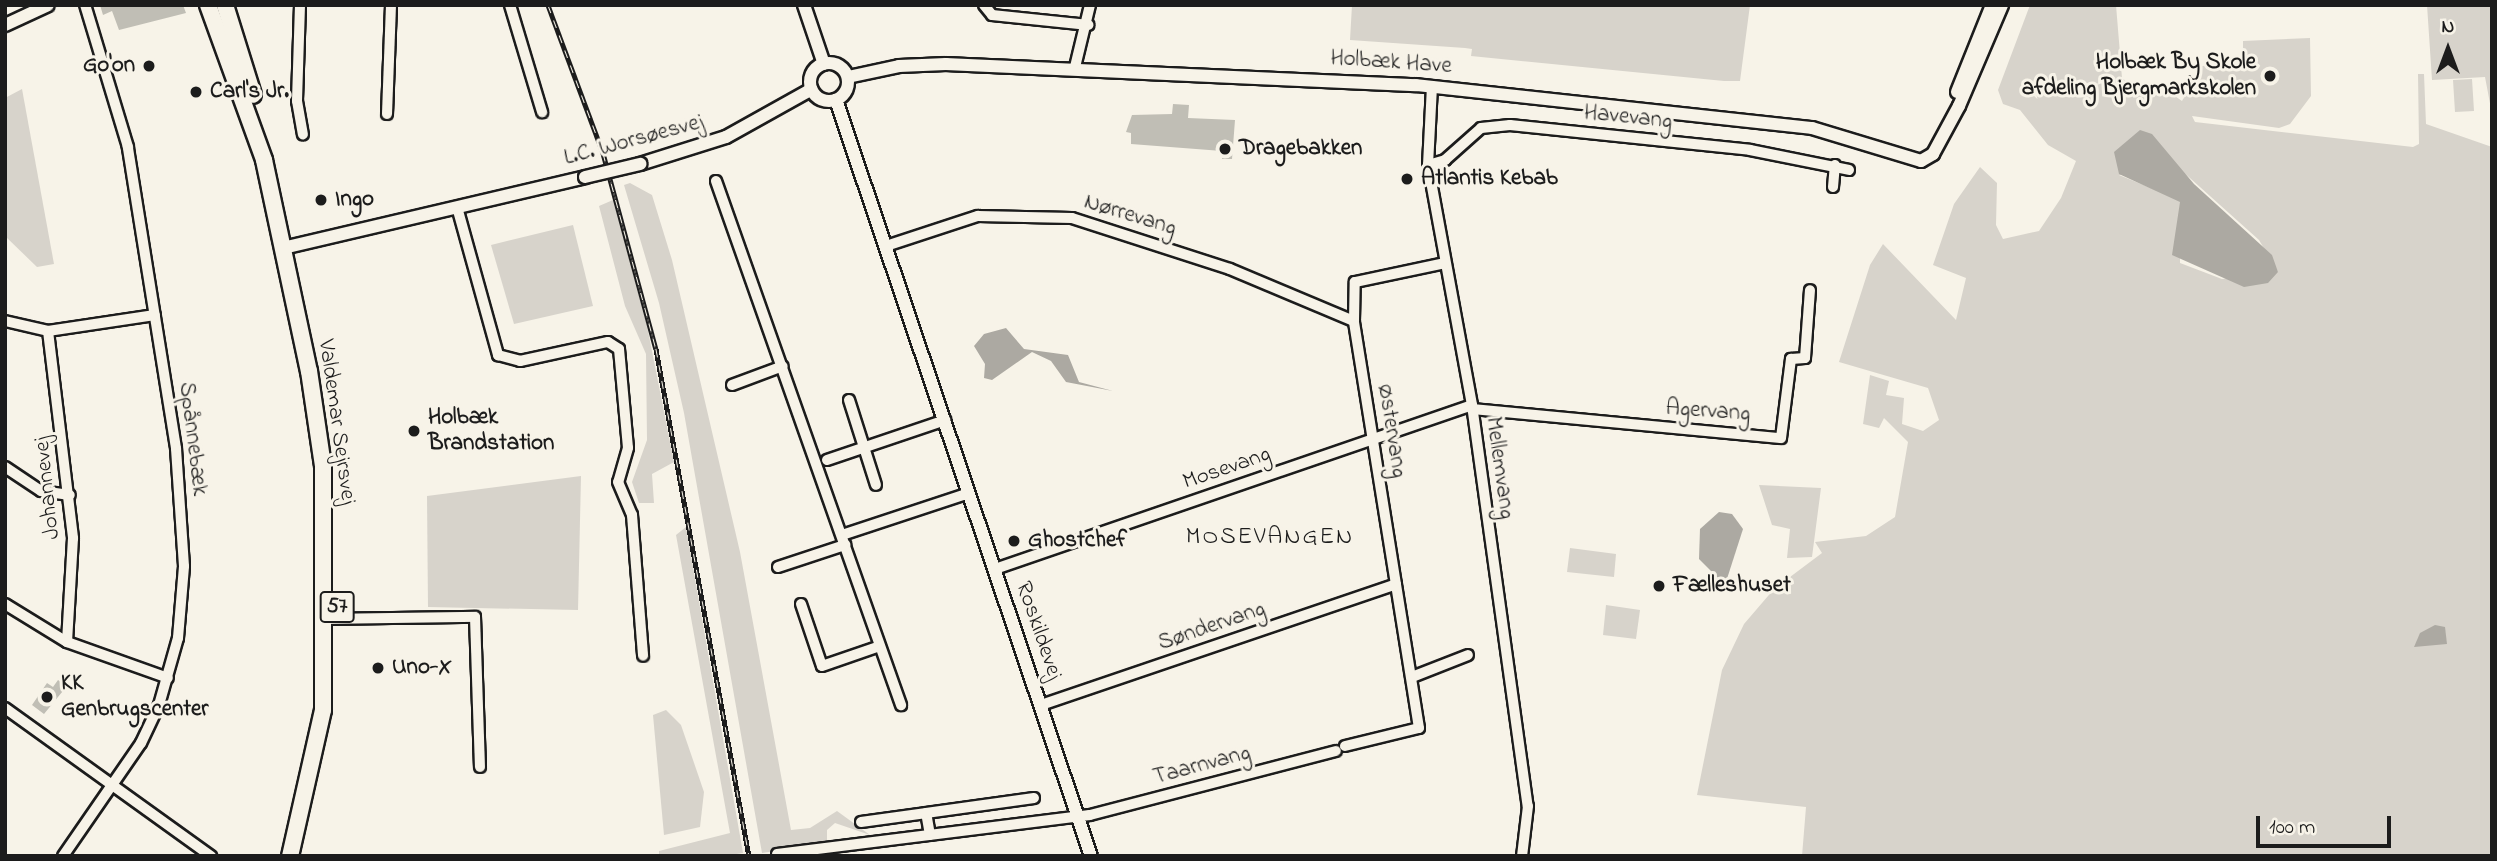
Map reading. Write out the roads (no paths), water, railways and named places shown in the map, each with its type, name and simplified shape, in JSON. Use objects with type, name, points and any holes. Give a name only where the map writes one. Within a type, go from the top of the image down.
[{"type":"main road","name":"Valdemar Sejrsvej","points":[[208,5],[252,122],[288,247]]},
{"type":"main road","name":"Valdemar Sejrsvej","points":[[225,5],[288,247],[323,466],[332,619],[330,711],[301,856]]},
{"type":"main road","name":"Valdemar Sejrsvej","points":[[290,856],[323,710],[332,619]]},
{"type":"street","points":[[5,25],[48,5]]},
{"type":"street","name":"Spånnebæk","points":[[63,856],[141,743],[168,678],[181,616],[183,525],[155,314],[122,121],[85,5]]},
{"type":"street","points":[[300,5],[297,101],[303,134]]},
{"type":"street","points":[[387,114],[391,5]]},
{"type":"street","points":[[510,5],[542,112]]},
{"type":"street","points":[[804,5],[824,64]]},
{"type":"street","points":[[984,5],[992,15],[1088,25]]},
{"type":"street","points":[[1075,67],[1088,25],[1090,5]]},
{"type":"street","points":[[1953,112],[1966,64],[1992,5]]},
{"type":"street","points":[[1953,112],[1962,99],[2002,5]]},
{"type":"street","points":[[824,64],[839,65],[848,77],[846,91],[836,100],[819,98],[812,89],[814,71],[824,64]]},
{"type":"street","name":"Holbæk Have","points":[[848,77],[924,64],[1075,67],[1432,86],[1804,127],[1924,161],[1933,154],[1953,112]]},
{"type":"street","name":"Mellemvang","points":[[1432,86],[1428,164],[1472,407],[1528,806],[1522,856]]},
{"type":"street","name":"L.C. Worsøesvej","points":[[288,247],[640,164],[726,137],[812,89]]},
{"type":"street","name":"Roskildevej","points":[[836,100],[1091,856]]},
{"type":"street","name":"Havevang","points":[[1428,164],[1445,160],[1481,128],[1510,125],[1835,165],[1849,170]]},
{"type":"street","points":[[1833,187],[1835,165]]},
{"type":"street","points":[[716,181],[783,366],[822,461],[843,540],[901,705]]},
{"type":"street","points":[[457,207],[498,355],[517,361],[604,342],[619,349],[628,448],[618,484],[632,515],[643,656]]},
{"type":"street","name":"Nørrevang","points":[[886,246],[978,216],[1080,220],[1230,269],[1354,321]]},
{"type":"street","name":"Østervang","points":[[1341,749],[1419,728],[1354,321],[1357,279],[1445,263]]},
{"type":"street","name":"Agervang","points":[[1472,407],[1781,438],[1791,359],[1805,358],[1810,290]]},
{"type":"street","points":[[5,321],[48,331],[155,314]]},
{"type":"street","name":"Johannevej","points":[[48,331],[70,495],[74,575],[67,642]]},
{"type":"street","points":[[732,385],[783,366]]},
{"type":"street","points":[[849,400],[876,485]]},
{"type":"street","name":"Mosevang","points":[[995,569],[1373,437],[1472,407]]},
{"type":"street","points":[[822,461],[945,420]]},
{"type":"street","points":[[5,467],[41,491],[70,495]]},
{"type":"street","points":[[778,567],[969,493]]},
{"type":"street","name":"Søndervang","points":[[1041,705],[1396,584]]},
{"type":"street","points":[[5,604],[67,642],[168,678]]},
{"type":"street","points":[[801,604],[822,666],[880,646]]},
{"type":"street","points":[[332,619],[475,617],[480,767]]},
{"type":"street","points":[[1412,677],[1468,655]]},
{"type":"street","points":[[5,708],[115,782],[212,856]]},
{"type":"street","name":"Taarnvang","points":[[777,854],[1079,816],[1341,749]]},
{"type":"street","points":[[861,822],[1034,798]]},
{"type":"street","points":[[926,813],[930,835]]},
{"type":"railway","points":[[548,5],[603,153],[656,349],[749,856]]},
{"type":"place","name":"Go'on","points":[[149,66]]},
{"type":"place","name":"Holbæk By Skole afdeling Bjergmarkskolen","points":[[2270,76]]},
{"type":"place","name":"Carl's Jr.","points":[[196,92]]},
{"type":"place","name":"Dragebakken","points":[[1225,149]]},
{"type":"place","name":"Atlantis Kebab","points":[[1407,179]]},
{"type":"place","name":"Ingo","points":[[321,200]]},
{"type":"place","name":"Holbæk Brandstation","points":[[414,431]]},
{"type":"place","name":"Ghostchef","points":[[1014,541]]},
{"type":"place","name":"Fælleshuset","points":[[1659,586]]},
{"type":"place","name":"Uno-X","points":[[378,668]]},
{"type":"place","name":"KK Genbrugscenter","points":[[47,697]]},
{"type":"district","name":"MOSEVANGEN","points":[[1270,538]]}]
